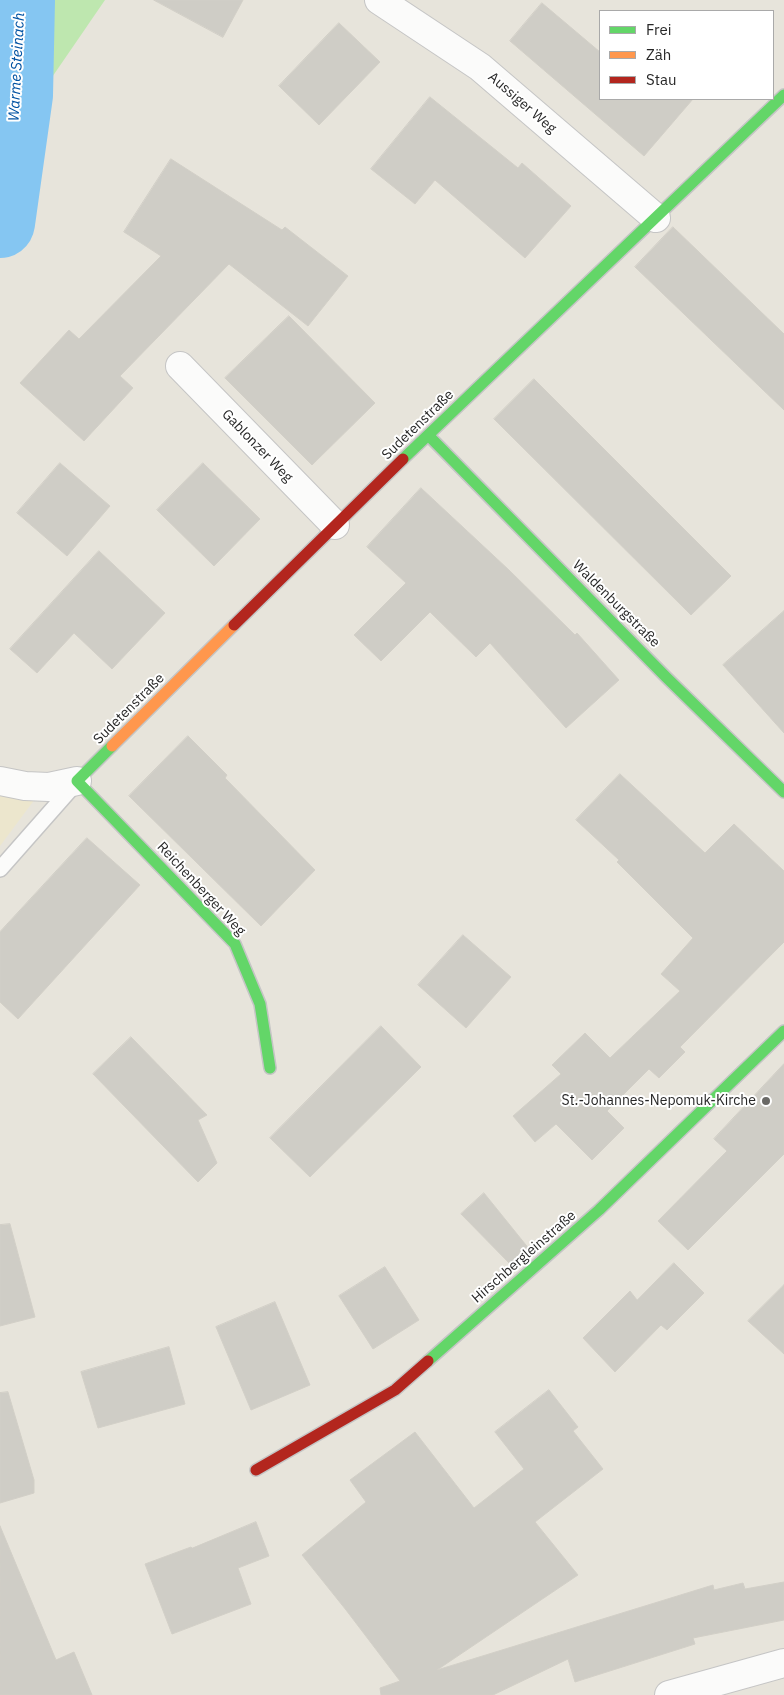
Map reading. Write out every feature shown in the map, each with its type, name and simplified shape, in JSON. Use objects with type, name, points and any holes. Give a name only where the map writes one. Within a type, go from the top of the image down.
[{"type":"street","name":"Aussiger Weg","points":[[379,0],[480,67],[656,218]]},
{"type":"street","name":"Sudetenstraße","points":[[77,781],[335,525],[784,95]]},
{"type":"street","name":"Gablonzer Weg","points":[[180,366],[335,525]]},
{"type":"street","name":"Waldenburgstraße","points":[[429,436],[666,677],[784,792]]},
{"type":"street","points":[[0,781],[25,786],[49,787],[77,781]]},
{"type":"street","name":"Reichenberger Weg","points":[[77,781],[235,944],[260,1004],[270,1068]]},
{"type":"street","name":"Hirschbergleinstraße","points":[[256,1470],[395,1390],[599,1210],[784,1031]]},
{"type":"street","points":[[669,1695],[784,1663]]},
{"type":"lane","points":[[0,869],[77,781]]},
{"type":"shaded area","points":[[0,792],[35,799],[0,846]]},
{"type":"green space","points":[[0,0],[105,0],[0,153]]},
{"type":"building","points":[[154,0],[243,0],[223,37]]},
{"type":"building","points":[[542,3],[599,51],[599,100],[692,100],[644,156],[510,41]]},
{"type":"building","points":[[339,23],[380,62],[319,125],[279,86]]},
{"type":"building","points":[[430,97],[518,168],[522,163],[571,206],[525,258],[435,180],[415,204],[371,169]]},
{"type":"building","points":[[171,159],[282,230],[285,227],[348,276],[308,326],[229,264],[120,376],[133,388],[84,441],[20,383],[69,330],[79,339],[161,256],[124,232]]},
{"type":"building","points":[[673,227],[784,334],[784,410],[635,267]]},
{"type":"building","points":[[289,316],[375,403],[312,465],[225,378]]},
{"type":"building","points":[[534,379],[731,576],[691,615],[494,419]]},
{"type":"building","points":[[60,463],[110,506],[67,556],[17,513]]},
{"type":"building","points":[[203,463],[260,519],[214,566],[157,510]]},
{"type":"building","points":[[421,488],[575,635],[577,633],[619,680],[566,728],[490,643],[476,657],[430,612],[381,661],[354,635],[406,583],[367,547]]},
{"type":"building","points":[[99,551],[165,613],[112,669],[74,633],[37,673],[10,649]]},
{"type":"building","points":[[784,611],[784,733],[723,665]]},
{"type":"building","points":[[188,736],[227,775],[225,778],[315,870],[261,926],[129,796]]},
{"type":"building","points":[[620,774],[705,853],[734,824],[784,871],[784,942],[680,1047],[685,1052],[659,1078],[649,1069],[607,1111],[624,1128],[592,1160],[556,1124],[535,1142],[513,1116],[561,1074],[552,1065],[585,1033],[610,1058],[680,991],[661,974],[693,938],[617,862],[619,860],[576,820]]},
{"type":"building","points":[[87,838],[140,885],[18,1019],[0,1002],[0,932]]},
{"type":"building","points":[[463,935],[511,977],[466,1028],[418,985]]},
{"type":"building","points":[[381,1026],[421,1067],[310,1177],[270,1138]]},
{"type":"building","points":[[131,1037],[207,1115],[198,1120],[217,1163],[198,1182],[93,1074]]},
{"type":"building","points":[[784,1064],[784,1154],[688,1250],[658,1221],[727,1151],[714,1139]]},
{"type":"building","points":[[484,1193],[530,1250],[512,1266],[461,1214]]},
{"type":"building","points":[[10,1224],[35,1317],[0,1326],[0,1225]]},
{"type":"building","points":[[674,1263],[704,1293],[667,1330],[661,1325],[615,1372],[583,1338],[630,1291],[637,1300]]},
{"type":"building","points":[[385,1267],[419,1320],[373,1349],[339,1296]]},
{"type":"building","points":[[784,1285],[784,1354],[748,1321]]},
{"type":"building","points":[[275,1302],[310,1385],[251,1410],[216,1327]]},
{"type":"building","points":[[169,1347],[185,1404],[98,1428],[81,1372]]},
{"type":"building","points":[[549,1390],[578,1427],[573,1431],[603,1469],[535,1522],[578,1575],[437,1670],[713,1585],[714,1590],[743,1583],[745,1589],[784,1582],[784,1620],[693,1638],[695,1644],[575,1682],[568,1659],[493,1695],[381,1695],[380,1688],[400,1681],[302,1555],[366,1502],[350,1480],[415,1432],[474,1508],[524,1469],[495,1432]]},
{"type":"building","points":[[8,1392],[34,1480],[34,1493],[0,1503],[0,1393]]},
{"type":"building","points":[[256,1522],[269,1556],[238,1568],[251,1604],[172,1634],[145,1564],[192,1548]]},
{"type":"building","points":[[0,1526],[56,1660],[74,1652],[92,1695],[0,1695]]},
{"type":"waterway","name":"Warme Steinach","points":[[0,223],[18,95],[20,0]]},
{"type":"traffic: fast","points":[[403,459],[784,95]]},
{"type":"traffic: fast","points":[[429,436],[666,677],[784,792]]},
{"type":"traffic: fast","points":[[112,746],[77,781],[235,944],[260,1004],[270,1068]]},
{"type":"traffic: fast","points":[[428,1361],[599,1210],[784,1031]]},
{"type":"traffic: slow","points":[[112,746],[234,625]]},
{"type":"traffic: jam","points":[[234,625],[403,459]]},
{"type":"traffic: jam","points":[[256,1470],[395,1390],[428,1361]]},
{"type":"place","name":"St.-Johannes-Nepomuk-Kirche","points":[[766,1101]]}]
